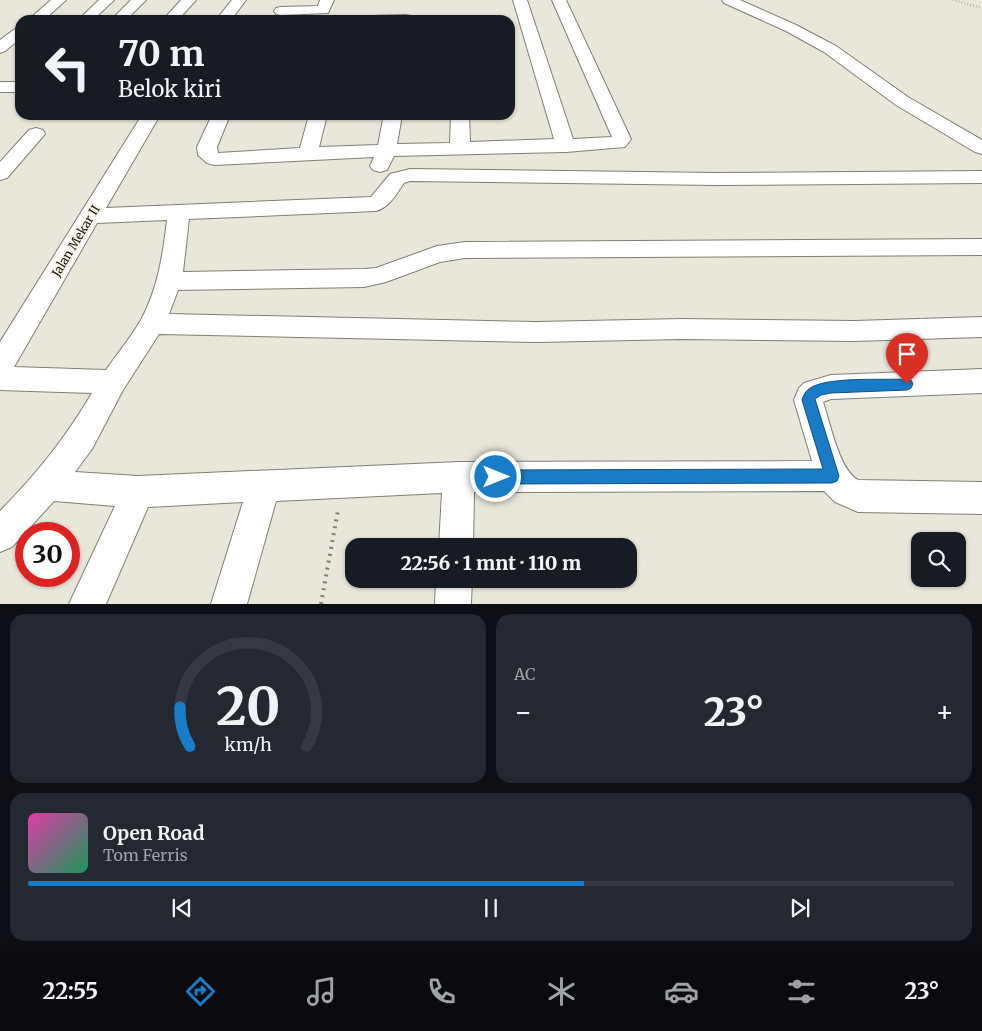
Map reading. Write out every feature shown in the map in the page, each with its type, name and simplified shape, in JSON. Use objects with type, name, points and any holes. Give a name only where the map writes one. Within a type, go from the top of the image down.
[{"type":"street","points":[[41,15],[59,0]]},
{"type":"street","points":[[90,15],[107,0]]},
{"type":"street","points":[[123,15],[139,0]]},
{"type":"street","points":[[175,15],[189,0]]},
{"type":"street","points":[[227,15],[239,0]]},
{"type":"street","points":[[520,0],[566,146]]},
{"type":"street","points":[[219,120],[207,146],[208,155],[214,159],[308,153],[618,143],[622,139],[559,0]]},
{"type":"street","points":[[729,0],[791,28],[830,49],[902,101],[982,148]]},
{"type":"street","points":[[282,10],[325,10]]},
{"type":"street","points":[[0,48],[15,36]]},
{"type":"street","name":"Jalan Mekar II","points":[[0,366],[148,120]]},
{"type":"street","points":[[308,153],[317,120]]},
{"type":"street","points":[[392,120],[386,151],[380,166],[383,173],[393,182]]},
{"type":"street","points":[[460,120],[460,148]]},
{"type":"street","points":[[0,174],[36,134]]},
{"type":"street","points":[[91,216],[376,204],[383,198],[393,182],[398,178],[410,175],[716,179],[982,177]]},
{"type":"street","points":[[0,535],[47,485],[81,439],[113,382],[152,324],[169,281],[175,254],[179,213]]},
{"type":"street","points":[[169,281],[364,278],[378,276],[437,254],[465,250],[982,247]]},
{"type":"street","points":[[152,324],[536,332],[682,329],[855,332],[982,327]]},
{"type":"street","points":[[0,378],[113,382]]},
{"type":"street","points":[[982,381],[831,387],[812,394],[808,400],[832,476],[839,487],[848,494],[858,496],[982,498]]},
{"type":"street","points":[[47,485],[138,492],[459,477],[832,476]]},
{"type":"street","points":[[456,538],[459,477]]},
{"type":"street","points":[[229,604],[264,487]]},
{"type":"street","points":[[87,604],[138,492]]},
{"type":"street","points":[[453,604],[454,588]]},
{"type":"path","points":[[953,0],[982,8]]},
{"type":"path","points":[[321,604],[343,483]]},
{"type":"route","points":[[496,477],[832,476],[808,400],[809,396],[817,391],[831,387],[907,384]]}]
